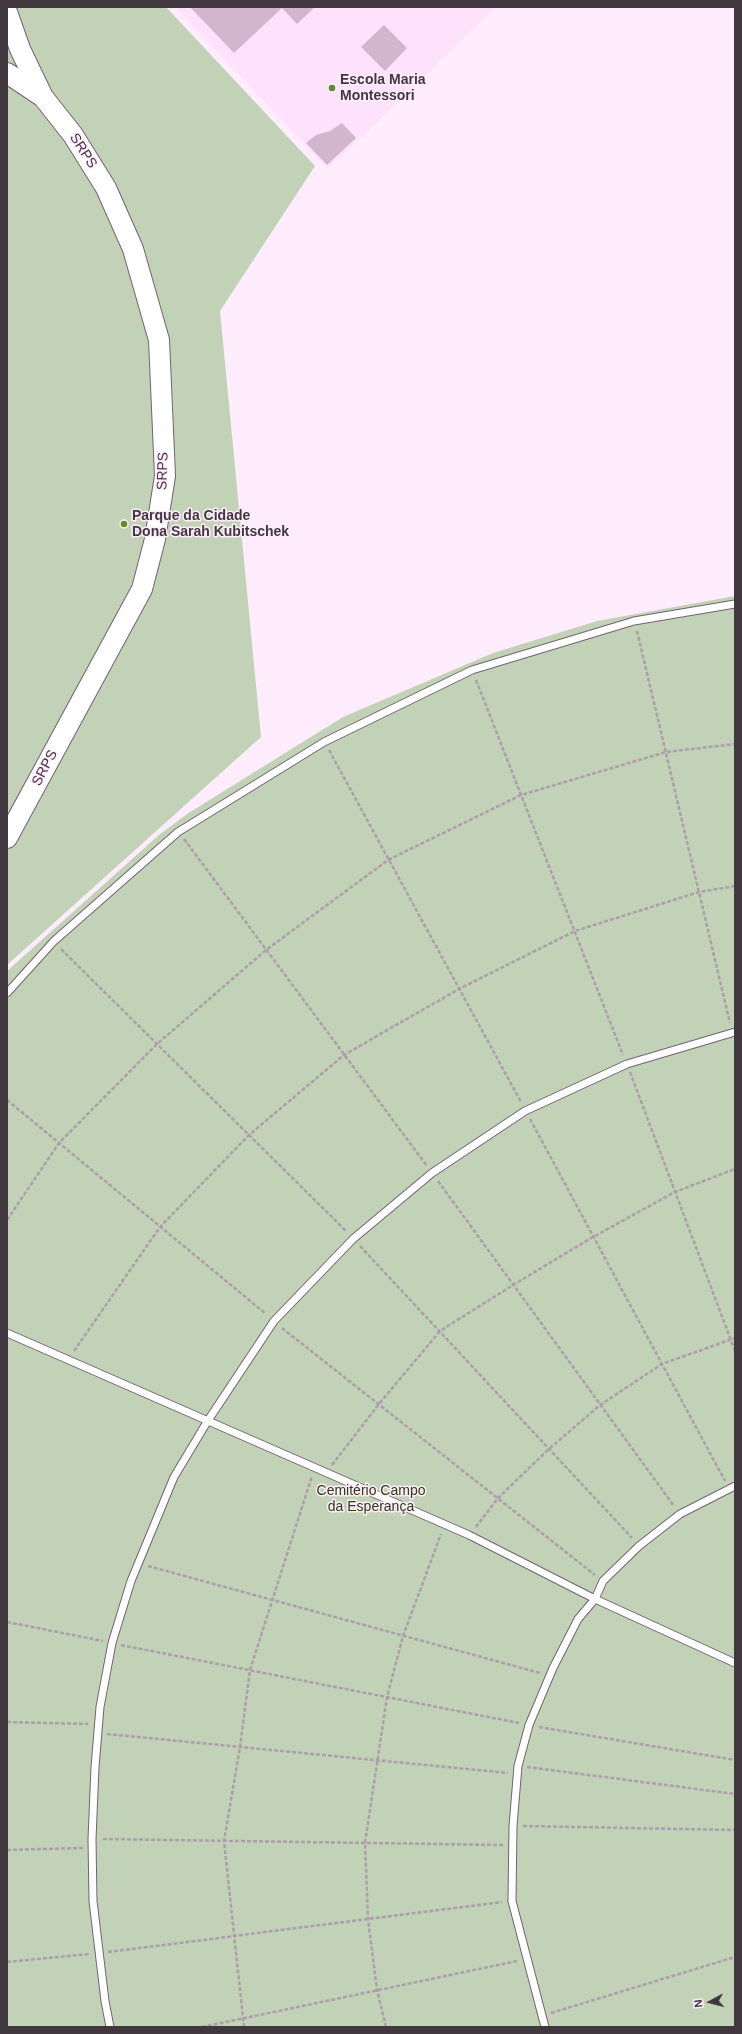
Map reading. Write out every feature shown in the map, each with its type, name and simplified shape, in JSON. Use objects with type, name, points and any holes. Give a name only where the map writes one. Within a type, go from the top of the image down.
[{"type":"main road","name":"SRPS","points":[[7,12],[20,50],[43,97],[73,135],[106,188],[132,249],[159,340],[165,476],[155,539],[142,589],[7,838]]},
{"type":"main road","name":"SRPS","points":[[7,73],[43,97]]},
{"type":"lane","points":[[7,993],[54,941],[178,832],[324,742],[472,670],[634,621],[735,604]]},
{"type":"lane","points":[[110,2027],[98,1954],[93,1902],[92,1839],[98,1733],[112,1643],[130,1581],[174,1477],[207,1422],[274,1321],[353,1238],[432,1173],[525,1111],[627,1064],[734,1032]]},
{"type":"lane","points":[[7,1333],[207,1422],[469,1535],[595,1599],[735,1663]]},
{"type":"lane","points":[[545,2027],[512,1901],[512,1845],[518,1766],[529,1725],[549,1676],[578,1619],[595,1599],[603,1582],[639,1546],[680,1514],[735,1486]]},
{"type":"path","points":[[634,621],[734,1032]]},
{"type":"path","points":[[472,670],[627,1064],[735,1351]]},
{"type":"path","points":[[7,1220],[58,1143],[157,1044],[266,950],[388,860],[521,795],[666,752],[735,744]]},
{"type":"path","points":[[68,1360],[160,1227],[249,1135],[344,1055],[459,989],[575,931],[699,892],[735,886]]},
{"type":"path","points":[[7,1100],[274,1321],[603,1582]]},
{"type":"path","points":[[326,1473],[379,1404],[440,1331],[587,1241],[675,1192],[735,1169]]},
{"type":"path","points":[[469,1535],[498,1498],[549,1449],[600,1405],[662,1364],[735,1338]]},
{"type":"path","points":[[244,2027],[224,1841],[240,1746],[250,1670],[314,1468]]},
{"type":"path","points":[[386,2027],[377,1990],[368,1919],[365,1843],[388,1697],[403,1636],[445,1525]]},
{"type":"path","points":[[138,1564],[549,1676]]},
{"type":"path","points":[[7,1622],[529,1725],[735,1760]]},
{"type":"path","points":[[7,1722],[99,1725]]},
{"type":"path","points":[[98,1733],[518,1774]]},
{"type":"path","points":[[518,1766],[735,1794]]},
{"type":"path","points":[[513,1826],[735,1830]]},
{"type":"path","points":[[92,1839],[512,1845]]},
{"type":"path","points":[[7,1850],[92,1848]]},
{"type":"path","points":[[7,1962],[98,1954],[512,1901]]},
{"type":"path","points":[[541,2016],[735,1957]]},
{"type":"path","points":[[202,2027],[526,1959]]},
{"type":"shaded area","name":"Escola Maria Montessori","points":[[175,7],[496,7],[328,169]]},
{"type":"green space","name":"Parque da Cidade Dona Sarah Kubitschek","points":[[7,7],[166,7],[315,166],[220,311],[261,737],[7,965]]},
{"type":"green space","name":"Cemitério Campo da Esperança","points":[[735,596],[735,2027],[7,2027],[7,971],[160,834],[187,814],[343,717],[493,653],[597,621]]},
{"type":"building","points":[[190,7],[315,7],[297,24],[282,8],[234,53]]},
{"type":"building","points":[[384,25],[407,48],[385,71],[361,47]]},
{"type":"building","points":[[342,123],[356,138],[327,165],[306,143],[316,135],[330,131]]},
{"type":"place","name":"Escola Maria Montessori","points":[[332,88]]},
{"type":"place","name":"Parque da Cidade Dona Sarah Kubitschek","points":[[124,524]]}]
